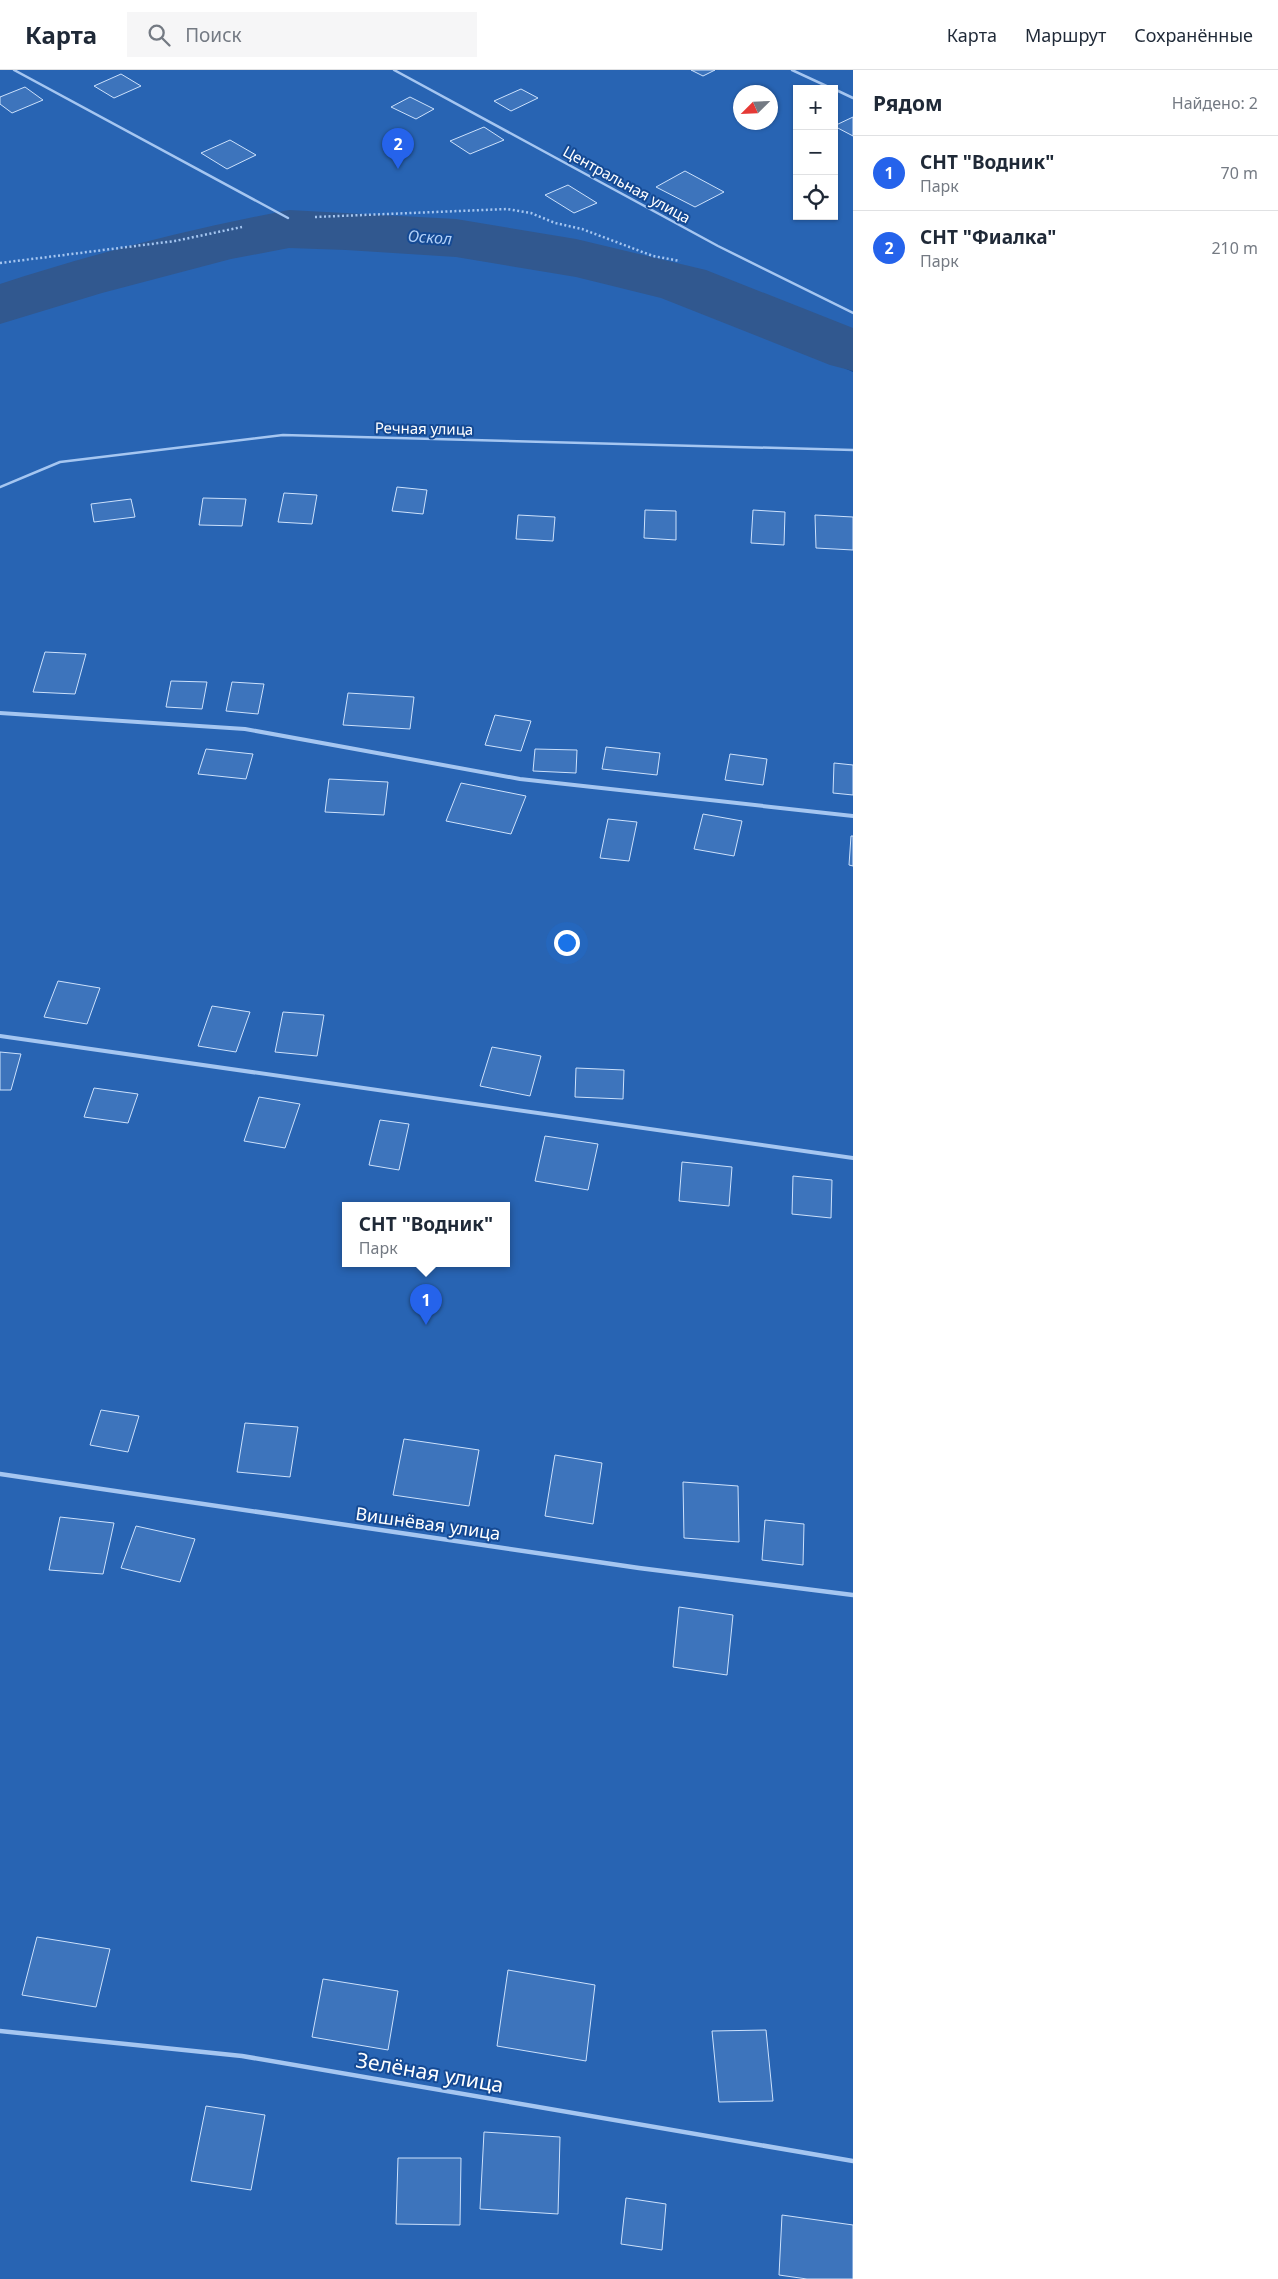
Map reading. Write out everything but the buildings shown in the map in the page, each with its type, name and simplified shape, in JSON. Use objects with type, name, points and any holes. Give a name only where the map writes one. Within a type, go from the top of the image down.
[{"type":"lane","points":[[14,70],[288,218]]},
{"type":"lane","name":"Центральная улица","points":[[394,70],[718,246],[853,313]]},
{"type":"lane","points":[[792,70],[825,85]]},
{"type":"lane","points":[[838,91],[853,98]]},
{"type":"lane","name":"Речная улица","points":[[0,487],[60,462],[283,435],[853,450]]},
{"type":"lane","points":[[0,713],[245,729],[520,779],[853,816]]},
{"type":"lane","points":[[0,1036],[853,1158]]},
{"type":"lane","name":"Вишнёвая улица","points":[[0,1474],[639,1568],[853,1595]]},
{"type":"lane","name":"Зелёная улица","points":[[0,2031],[242,2056],[853,2161]]},
{"type":"path","points":[[0,263],[175,241],[288,218],[507,209],[530,213],[555,223],[582,229],[653,256],[687,262]]},
{"type":"shaded area","points":[[0,70],[853,70],[853,351],[683,284],[576,258],[456,238],[289,229],[227,241],[79,279],[0,305]]},
{"type":"shaded area","points":[[293,244],[340,245],[435,252],[529,264],[621,284],[691,303],[761,331],[853,372],[853,2279],[0,2279],[0,318],[72,294],[145,274],[219,257]]},
{"type":"waterway","name":"Оскол","points":[[0,305],[79,279],[227,241],[289,229],[346,231],[456,238],[576,258],[683,284],[853,351]]},
{"type":"place","name":"СНТ \"Фиалка\"","points":[[398,169]]},
{"type":"place","name":"СНТ \"Водник\"","points":[[426,1325]]}]
